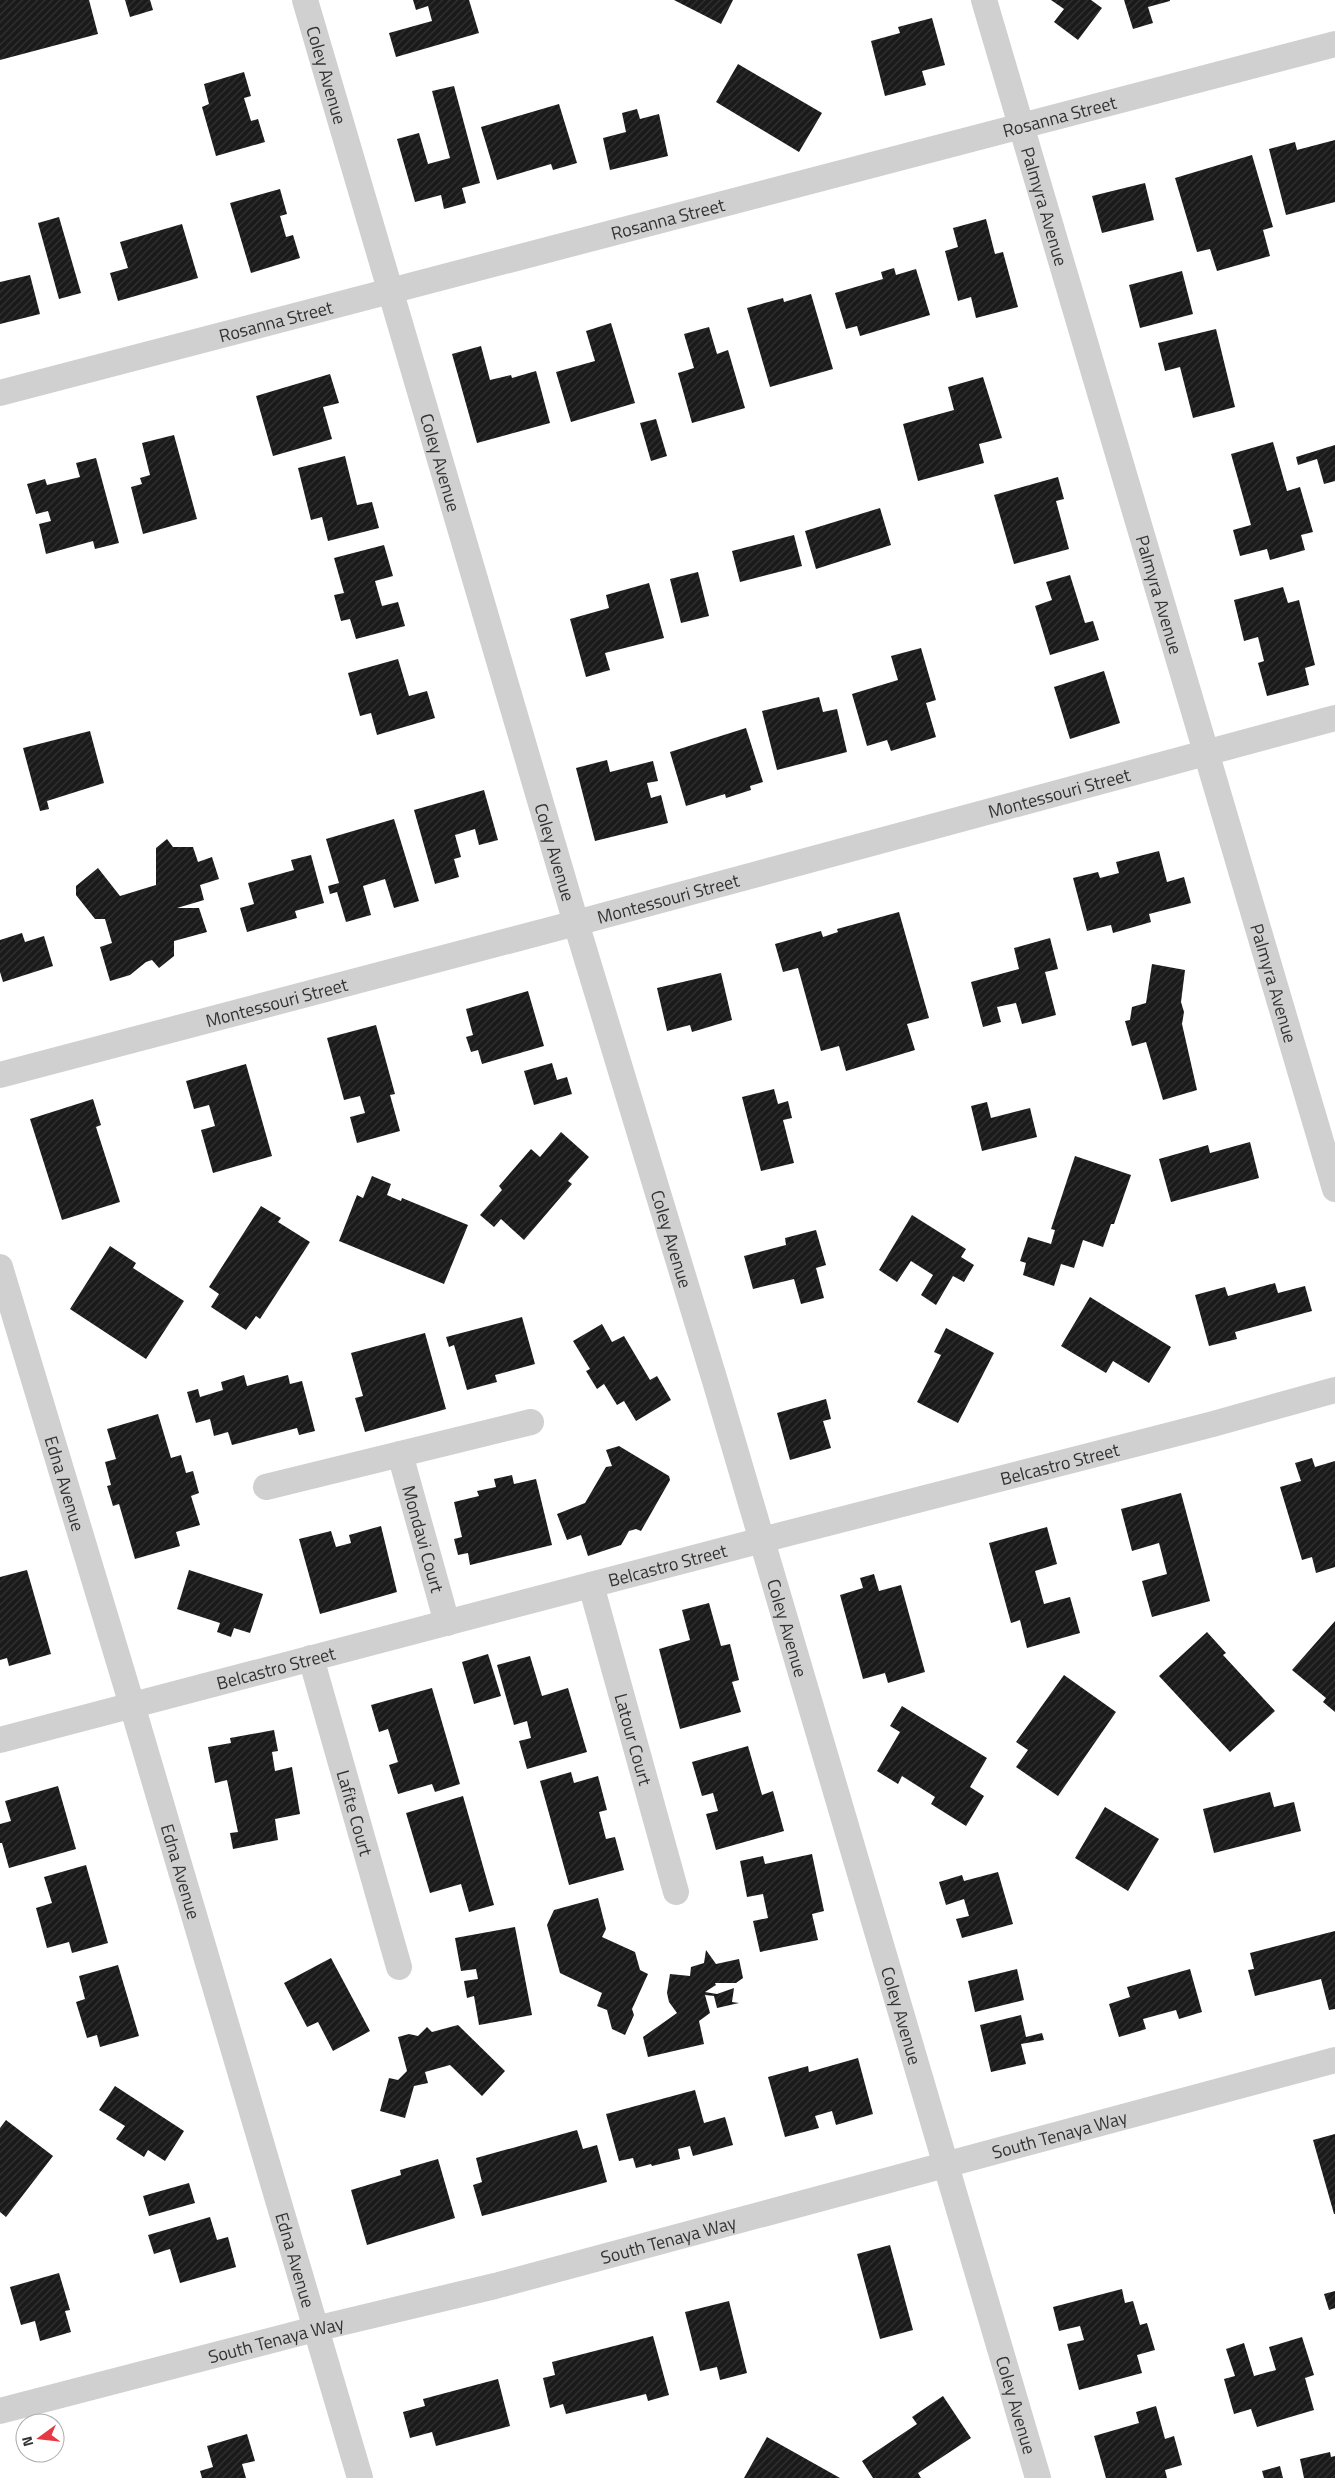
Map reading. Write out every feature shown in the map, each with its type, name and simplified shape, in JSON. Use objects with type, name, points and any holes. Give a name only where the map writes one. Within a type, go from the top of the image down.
[{"type":"street","name":"Coley Avenue","points":[[305,0],[576,923],[762,1540],[1038,2478]]},
{"type":"street","name":"Palmyra Avenue","points":[[984,0],[1335,1188]]},
{"type":"street","name":"Rosanna Street","points":[[0,393],[1335,44]]},
{"type":"street","name":"Montessouri Street","points":[[0,1074],[576,923],[1335,718]]},
{"type":"street","name":"Edna Avenue","points":[[0,1267],[132,1705],[360,2478]]},
{"type":"street","name":"Belcastro Street","points":[[0,1740],[1213,1424],[1335,1390]]},
{"type":"street","points":[[266,1487],[531,1422]]},
{"type":"street","name":"Mondavi Court","points":[[400,1454],[447,1623]]},
{"type":"street","name":"Latour Court","points":[[591,1585],[676,1892]]},
{"type":"street","name":"Lafite Court","points":[[311,1658],[399,1967]]},
{"type":"street","name":"South Tenaya Way","points":[[0,2411],[315,2329],[496,2286],[1335,2060]]},
{"type":"building","points":[[0,0],[89,0],[98,34],[0,60]]},
{"type":"building","points":[[125,0],[150,0],[153,10],[130,17]]},
{"type":"building","points":[[413,0],[469,0],[479,33],[396,57],[389,33],[432,21],[428,6],[416,10]]},
{"type":"building","points":[[674,0],[733,0],[721,24]]},
{"type":"building","points":[[1051,0],[1091,0],[1102,8],[1078,40],[1054,22],[1064,9]]},
{"type":"building","points":[[1124,0],[1170,1],[1148,7],[1153,23],[1133,29]]},
{"type":"building","points":[[932,18],[945,65],[922,71],[926,85],[885,96],[871,41],[900,33],[898,27]]},
{"type":"building","points":[[738,64],[822,113],[799,152],[716,102]]},
{"type":"building","points":[[244,72],[251,96],[244,98],[251,121],[258,119],[265,142],[216,156],[202,107],[209,104],[204,84]]},
{"type":"building","points":[[454,86],[480,183],[462,188],[466,203],[444,209],[441,195],[415,202],[397,139],[419,133],[428,164],[450,158],[432,91]]},
{"type":"building","points":[[559,104],[577,163],[553,170],[551,164],[497,180],[481,127]]},
{"type":"building","points":[[637,109],[640,119],[659,114],[668,156],[610,170],[603,138],[626,132],[622,113]]},
{"type":"building","points":[[1335,140],[1335,202],[1286,215],[1269,149],[1295,142],[1297,150]]},
{"type":"building","points":[[1252,155],[1273,227],[1263,230],[1270,256],[1217,271],[1210,249],[1197,252],[1175,178]]},
{"type":"building","points":[[1145,183],[1154,220],[1102,233],[1092,196]]},
{"type":"building","points":[[280,189],[287,214],[280,216],[286,237],[293,235],[300,258],[251,273],[230,203]]},
{"type":"building","points":[[59,217],[81,293],[59,299],[38,223]]},
{"type":"building","points":[[986,219],[995,254],[1003,252],[1018,307],[976,318],[971,297],[958,301],[945,251],[958,247],[953,228]]},
{"type":"building","points":[[182,224],[198,278],[118,301],[110,273],[128,268],[120,242]]},
{"type":"building","points":[[894,268],[896,275],[916,269],[930,315],[860,336],[857,326],[846,329],[835,293],[883,279],[881,272]]},
{"type":"building","points":[[1182,271],[1193,314],[1140,328],[1129,285]]},
{"type":"building","points":[[30,275],[40,314],[0,324],[0,282]]},
{"type":"building","points":[[811,294],[833,369],[770,387],[747,308],[783,298],[784,302]]},
{"type":"building","points":[[611,323],[635,403],[571,422],[556,372],[595,361],[586,331]]},
{"type":"building","points":[[709,327],[717,354],[728,350],[745,408],[692,423],[678,373],[694,368],[684,334]]},
{"type":"building","points":[[1216,329],[1235,407],[1193,418],[1180,367],[1165,371],[1158,343]]},
{"type":"building","points":[[481,346],[490,380],[511,375],[512,378],[536,371],[550,423],[477,443],[452,354]]},
{"type":"building","points":[[330,374],[339,403],[323,407],[332,439],[273,456],[256,396]]},
{"type":"building","points":[[983,377],[1002,438],[979,444],[984,463],[918,481],[903,424],[954,410],[948,387]]},
{"type":"building","points":[[656,419],[667,456],[651,461],[640,423]]},
{"type":"building","points":[[174,435],[197,519],[143,534],[131,487],[142,484],[140,478],[150,475],[142,443]]},
{"type":"building","points":[[1273,442],[1287,491],[1300,487],[1313,532],[1301,535],[1305,550],[1270,560],[1267,549],[1240,556],[1233,530],[1251,525],[1231,454]]},
{"type":"building","points":[[1335,445],[1335,481],[1324,484],[1317,459],[1298,465],[1296,457]]},
{"type":"building","points":[[345,456],[357,505],[372,502],[379,528],[328,541],[322,517],[311,520],[298,468]]},
{"type":"building","points":[[96,458],[119,543],[95,549],[93,541],[46,554],[39,524],[51,521],[48,511],[36,514],[27,484],[45,479],[47,485],[80,477],[76,463]]},
{"type":"building","points":[[1058,477],[1064,499],[1056,501],[1069,549],[1014,564],[994,495]]},
{"type":"building","points":[[880,508],[891,545],[816,569],[805,531]]},
{"type":"building","points":[[794,535],[802,566],[740,582],[732,551]]},
{"type":"building","points":[[384,545],[393,576],[375,581],[382,606],[398,602],[405,626],[356,639],[350,619],[341,621],[334,595],[344,593],[334,558]]},
{"type":"building","points":[[698,572],[709,616],[681,623],[670,579]]},
{"type":"building","points":[[1070,575],[1085,623],[1093,621],[1099,640],[1050,655],[1035,606],[1052,600],[1046,582]]},
{"type":"building","points":[[649,583],[664,638],[605,653],[610,670],[586,677],[570,619],[609,608],[606,595]]},
{"type":"building","points":[[1283,587],[1288,603],[1299,600],[1315,665],[1305,668],[1309,685],[1267,696],[1258,663],[1264,661],[1258,637],[1244,641],[1234,600]]},
{"type":"building","points":[[921,648],[936,700],[926,703],[936,737],[891,751],[887,740],[867,746],[852,694],[898,680],[891,656]]},
{"type":"building","points":[[398,659],[409,696],[427,691],[435,718],[377,735],[371,713],[360,716],[348,673]]},
{"type":"building","points":[[1104,671],[1120,723],[1070,739],[1054,687]]},
{"type":"building","points":[[819,697],[823,712],[837,709],[847,752],[777,770],[762,711]]},
{"type":"building","points":[[746,728],[763,782],[750,786],[751,790],[726,798],[725,794],[686,806],[670,752]]},
{"type":"building","points":[[90,731],[104,783],[47,801],[49,809],[40,811],[23,748]]},
{"type":"building","points":[[607,760],[610,772],[653,761],[658,781],[647,783],[651,798],[661,795],[668,823],[595,841],[576,768]]},
{"type":"building","points":[[484,790],[498,840],[479,845],[475,829],[455,835],[461,857],[454,859],[459,877],[435,884],[414,810]]},
{"type":"building","points":[[394,819],[419,901],[394,908],[385,879],[363,886],[371,915],[346,922],[337,892],[330,894],[328,886],[339,883],[326,839]]},
{"type":"building","points":[[167,839],[173,847],[193,847],[198,862],[212,857],[219,879],[200,885],[204,900],[177,908],[199,908],[207,932],[174,941],[174,956],[159,968],[152,960],[146,962],[130,975],[110,981],[100,947],[112,943],[105,919],[95,919],[76,895],[76,886],[98,868],[120,896],[156,885],[156,848]]},
{"type":"building","points":[[1159,851],[1167,882],[1184,877],[1191,903],[1149,914],[1151,922],[1113,933],[1111,925],[1087,931],[1073,878],[1098,872],[1100,878],[1119,873],[1116,862]]},
{"type":"building","points":[[311,855],[324,903],[295,911],[297,918],[247,932],[240,908],[254,904],[248,883],[294,870],[291,860]]},
{"type":"building","points":[[899,912],[929,1018],[907,1024],[915,1050],[846,1071],[839,1046],[821,1051],[798,968],[783,972],[775,944],[821,931],[823,937],[838,932],[837,929]]},
{"type":"building","points":[[22,933],[25,942],[44,936],[53,966],[3,982],[0,972],[0,940]]},
{"type":"building","points":[[1050,938],[1058,969],[1045,972],[1056,1015],[1022,1024],[1016,1003],[997,1007],[1001,1022],[983,1027],[971,982],[1019,969],[1014,948]]},
{"type":"building","points":[[1152,964],[1185,970],[1181,1002],[1184,1012],[1182,1024],[1197,1090],[1163,1100],[1146,1042],[1132,1046],[1125,1021],[1130,1020],[1132,1007],[1146,1003]]},
{"type":"building","points":[[721,973],[732,1020],[692,1032],[690,1025],[667,1031],[657,988]]},
{"type":"building","points":[[528,991],[544,1046],[482,1064],[478,1050],[471,1052],[466,1037],[473,1035],[466,1009]]},
{"type":"building","points":[[376,1025],[395,1094],[390,1095],[400,1131],[357,1143],[350,1117],[365,1113],[360,1096],[344,1100],[327,1038]]},
{"type":"building","points":[[552,1063],[557,1080],[567,1077],[572,1094],[534,1105],[524,1071]]},
{"type":"building","points":[[246,1064],[272,1156],[213,1173],[201,1130],[215,1126],[209,1105],[194,1109],[186,1081]]},
{"type":"building","points":[[774,1089],[778,1104],[788,1101],[792,1118],[783,1120],[794,1163],[761,1171],[742,1097]]},
{"type":"building","points":[[93,1099],[101,1125],[96,1127],[120,1202],[62,1220],[30,1119]]},
{"type":"building","points":[[987,1102],[991,1118],[1030,1108],[1037,1137],[982,1151],[971,1106]]},
{"type":"building","points":[[561,1132],[589,1157],[568,1181],[572,1184],[524,1240],[501,1219],[494,1227],[480,1215],[502,1190],[499,1186],[531,1149],[540,1157]]},
{"type":"building","points":[[1250,1142],[1259,1178],[1171,1202],[1159,1159],[1208,1145],[1210,1153]]},
{"type":"building","points":[[1075,1156],[1131,1175],[1114,1224],[1111,1224],[1103,1247],[1083,1240],[1074,1268],[1061,1264],[1054,1286],[1023,1275],[1026,1263],[1020,1261],[1028,1237],[1051,1244],[1055,1230],[1051,1229]]},
{"type":"building","points":[[372,1176],[391,1184],[387,1195],[401,1201],[402,1198],[468,1225],[444,1284],[339,1241],[357,1195],[363,1198]]},
{"type":"building","points":[[261,1206],[281,1218],[278,1222],[310,1242],[260,1319],[256,1316],[246,1330],[211,1307],[219,1294],[209,1287]]},
{"type":"building","points":[[912,1215],[966,1249],[961,1257],[974,1265],[964,1282],[953,1276],[936,1305],[921,1295],[933,1275],[911,1261],[897,1282],[879,1270]]},
{"type":"building","points":[[816,1230],[826,1265],[816,1268],[824,1298],[801,1304],[794,1279],[753,1289],[744,1256],[786,1245],[785,1238]]},
{"type":"building","points":[[110,1246],[136,1263],[133,1268],[184,1301],[146,1359],[70,1309]]},
{"type":"building","points":[[1275,1283],[1278,1293],[1305,1286],[1312,1311],[1235,1332],[1237,1339],[1209,1346],[1195,1295],[1225,1287],[1228,1296]]},
{"type":"building","points":[[1090,1297],[1171,1347],[1149,1383],[1113,1361],[1106,1373],[1061,1346]]},
{"type":"building","points":[[522,1317],[535,1364],[495,1375],[497,1382],[467,1390],[454,1345],[449,1347],[446,1337]]},
{"type":"building","points":[[602,1324],[612,1342],[624,1336],[650,1380],[657,1376],[671,1400],[636,1421],[624,1401],[617,1405],[604,1384],[597,1389],[586,1371],[590,1369],[573,1341]]},
{"type":"building","points":[[946,1328],[994,1353],[958,1423],[917,1402],[941,1355],[934,1352]]},
{"type":"building","points":[[425,1333],[446,1409],[365,1432],[355,1398],[363,1396],[351,1353]]},
{"type":"building","points":[[244,1375],[247,1386],[288,1375],[290,1384],[302,1381],[315,1431],[299,1435],[297,1428],[232,1445],[228,1432],[214,1436],[210,1419],[196,1423],[187,1392],[198,1389],[200,1397],[223,1390],[221,1382]]},
{"type":"building","points":[[826,1399],[831,1419],[823,1421],[831,1448],[790,1460],[777,1413]]},
{"type":"building","points":[[158,1414],[171,1458],[181,1455],[186,1473],[193,1471],[199,1493],[191,1496],[200,1525],[176,1532],[180,1546],[135,1559],[119,1504],[113,1506],[107,1486],[111,1485],[105,1462],[116,1459],[107,1429]]},
{"type":"building","points":[[619,1446],[669,1476],[670,1480],[641,1531],[636,1529],[629,1531],[621,1545],[588,1556],[581,1535],[567,1540],[557,1514],[585,1503],[606,1467],[612,1466],[606,1450]]},
{"type":"building","points":[[1312,1458],[1315,1467],[1335,1461],[1335,1567],[1316,1573],[1312,1557],[1302,1560],[1280,1487],[1301,1481],[1295,1463]]},
{"type":"building","points":[[512,1475],[514,1484],[536,1479],[552,1545],[470,1565],[468,1553],[458,1555],[454,1539],[462,1537],[454,1502],[479,1496],[477,1491],[496,1487],[494,1479]]},
{"type":"building","points":[[1181,1493],[1210,1601],[1152,1617],[1142,1581],[1167,1574],[1159,1543],[1132,1551],[1121,1509]]},
{"type":"building","points":[[381,1526],[397,1592],[320,1614],[299,1539],[331,1531],[336,1547],[351,1543],[349,1535]]},
{"type":"building","points":[[1047,1527],[1057,1564],[1035,1571],[1044,1604],[1070,1597],[1080,1633],[1027,1648],[1020,1620],[1011,1623],[989,1543]]},
{"type":"building","points":[[27,1570],[51,1654],[9,1666],[7,1658],[0,1660],[0,1577]]},
{"type":"building","points":[[189,1570],[263,1594],[250,1633],[234,1628],[231,1637],[217,1632],[220,1623],[177,1609]]},
{"type":"building","points":[[874,1574],[879,1591],[901,1585],[925,1672],[888,1683],[885,1673],[863,1679],[840,1595],[863,1588],[860,1578]]},
{"type":"building","points":[[709,1603],[721,1646],[730,1644],[739,1680],[732,1682],[741,1712],[680,1729],[659,1649],[690,1640],[682,1610]]},
{"type":"building","points":[[1335,1621],[1335,1712],[1323,1702],[1326,1698],[1292,1670]]},
{"type":"building","points":[[1207,1632],[1226,1653],[1223,1655],[1275,1711],[1230,1752],[1159,1676]]},
{"type":"building","points":[[488,1654],[501,1696],[474,1704],[462,1662]]},
{"type":"building","points":[[530,1656],[542,1696],[568,1688],[587,1752],[527,1769],[519,1741],[531,1738],[527,1721],[514,1725],[497,1665]]},
{"type":"building","points":[[1064,1675],[1116,1712],[1058,1796],[1016,1767],[1028,1750],[1016,1742]]},
{"type":"building","points":[[432,1688],[460,1784],[435,1792],[432,1784],[398,1794],[389,1765],[398,1762],[388,1729],[379,1732],[371,1705]]},
{"type":"building","points":[[902,1706],[987,1758],[970,1787],[984,1796],[966,1826],[931,1804],[935,1797],[902,1776],[898,1784],[877,1771],[900,1732],[890,1726]]},
{"type":"building","points":[[274,1730],[278,1751],[272,1752],[275,1771],[292,1767],[300,1814],[275,1819],[278,1840],[233,1849],[230,1833],[238,1832],[227,1780],[215,1783],[208,1747],[231,1743],[230,1738]]},
{"type":"building","points":[[748,1746],[762,1795],[773,1791],[784,1831],[716,1850],[706,1814],[718,1811],[713,1793],[702,1796],[692,1762]]},
{"type":"building","points":[[571,1772],[574,1783],[598,1776],[607,1810],[599,1812],[606,1839],[615,1837],[624,1870],[569,1885],[540,1781]]},
{"type":"building","points":[[58,1786],[76,1849],[9,1868],[2,1843],[0,1843],[0,1824],[11,1821],[5,1801]]},
{"type":"building","points":[[1270,1792],[1274,1807],[1294,1802],[1301,1831],[1214,1853],[1203,1809]]},
{"type":"building","points":[[463,1796],[494,1905],[469,1912],[461,1884],[430,1893],[406,1813]]},
{"type":"building","points":[[1105,1807],[1159,1839],[1128,1891],[1075,1858]]},
{"type":"building","points":[[812,1854],[824,1911],[812,1914],[818,1940],[760,1952],[753,1921],[768,1918],[763,1894],[747,1897],[740,1861],[763,1856],[765,1864]]},
{"type":"building","points":[[86,1865],[108,1943],[72,1953],[69,1942],[47,1948],[36,1908],[52,1903],[44,1877]]},
{"type":"building","points":[[998,1872],[1013,1924],[962,1938],[956,1919],[969,1916],[964,1899],[946,1905],[939,1882],[962,1875],[964,1881]]},
{"type":"building","points":[[598,1898],[606,1929],[602,1937],[635,1952],[640,1970],[648,1974],[632,2009],[634,2015],[625,2035],[612,2029],[607,2010],[597,2006],[602,1993],[560,1973],[547,1925],[554,1910]]},
{"type":"building","points":[[515,1927],[532,2015],[479,2025],[474,1996],[467,1998],[464,1981],[478,1979],[476,1969],[461,1971],[455,1938]]},
{"type":"building","points":[[1335,1931],[1335,2009],[1329,2010],[1321,1979],[1255,1996],[1248,1970],[1254,1969],[1250,1953]]},
{"type":"building","points":[[706,1950],[716,1964],[739,1959],[743,1978],[736,1983],[715,1983],[716,1985],[705,1992],[717,1994],[734,1988],[732,2002],[739,2003],[717,2008],[714,1996],[705,1995],[710,2013],[699,2021],[704,2044],[648,2057],[643,2037],[677,2013],[669,2002],[667,1993],[670,1974],[690,1976],[691,1967],[704,1963]]},
{"type":"building","points":[[331,1958],[370,2031],[333,2051],[318,2022],[307,2027],[284,1983]]},
{"type":"building","points":[[118,1965],[139,2036],[100,2047],[97,2035],[87,2038],[76,2002],[85,1999],[79,1976]]},
{"type":"building","points":[[1017,1969],[1024,2000],[975,2012],[968,1981]]},
{"type":"building","points":[[1190,1969],[1202,2012],[1179,2019],[1176,2010],[1143,2019],[1146,2029],[1119,2037],[1109,2004],[1130,1997],[1127,1987]]},
{"type":"building","points":[[1021,2015],[1026,2037],[1042,2033],[1044,2040],[1021,2044],[1026,2064],[991,2072],[980,2025]]},
{"type":"building","points":[[458,2025],[505,2071],[482,2096],[450,2065],[425,2072],[428,2083],[414,2086],[405,2118],[380,2111],[389,2078],[398,2080],[407,2071],[398,2037],[409,2034],[418,2036],[427,2027],[432,2032]]},
{"type":"building","points":[[858,2058],[873,2114],[836,2125],[832,2111],[815,2116],[819,2128],[785,2137],[768,2077],[808,2066],[809,2072]]},
{"type":"building","points":[[115,2086],[184,2131],[165,2161],[148,2150],[144,2157],[116,2139],[125,2126],[99,2110]]},
{"type":"building","points":[[695,2090],[704,2123],[725,2117],[733,2145],[693,2156],[690,2146],[678,2149],[680,2159],[652,2166],[651,2164],[636,2168],[633,2158],[619,2161],[606,2114]]},
{"type":"building","points":[[6,2120],[53,2156],[6,2217],[0,2212],[0,2128]]},
{"type":"building","points":[[577,2130],[583,2149],[597,2145],[607,2182],[482,2216],[473,2185],[482,2182],[476,2158]]},
{"type":"building","points":[[1335,2134],[1335,2214],[1334,2214],[1313,2140]]},
{"type":"building","points":[[438,2159],[455,2218],[367,2245],[351,2190],[401,2175],[400,2170]]},
{"type":"building","points":[[189,2183],[195,2203],[149,2216],[143,2196]]},
{"type":"building","points":[[210,2217],[217,2240],[228,2237],[236,2267],[180,2283],[170,2249],[154,2254],[148,2235]]},
{"type":"building","points":[[890,2245],[913,2330],[880,2339],[857,2254]]},
{"type":"building","points":[[59,2273],[70,2310],[65,2311],[71,2332],[40,2341],[35,2321],[21,2325],[10,2287]]},
{"type":"building","points":[[1122,2289],[1125,2303],[1133,2301],[1140,2325],[1147,2323],[1155,2350],[1137,2355],[1142,2373],[1079,2390],[1067,2344],[1084,2340],[1080,2326],[1059,2331],[1053,2307]]},
{"type":"building","points":[[1335,2291],[1335,2308],[1329,2310],[1324,2294]]},
{"type":"building","points":[[729,2301],[747,2373],[720,2380],[717,2367],[700,2371],[685,2312]]},
{"type":"building","points":[[653,2336],[669,2395],[648,2401],[646,2394],[566,2414],[563,2404],[550,2408],[543,2378],[555,2375],[552,2362]]},
{"type":"building","points":[[1302,2337],[1314,2375],[1305,2378],[1314,2410],[1257,2427],[1251,2409],[1234,2414],[1224,2379],[1235,2376],[1226,2349],[1244,2343],[1254,2376],[1276,2370],[1269,2347]]},
{"type":"building","points":[[498,2379],[510,2426],[436,2446],[432,2432],[410,2438],[403,2412],[425,2406],[423,2399]]},
{"type":"building","points":[[943,2396],[971,2438],[918,2473],[921,2478],[873,2478],[862,2461],[917,2424],[912,2417]]},
{"type":"building","points":[[1156,2406],[1165,2439],[1174,2436],[1182,2465],[1165,2470],[1167,2478],[1106,2478],[1094,2436],[1139,2423],[1136,2412]]},
{"type":"building","points":[[247,2434],[255,2461],[242,2464],[246,2478],[202,2478],[200,2471],[213,2467],[207,2446]]},
{"type":"building","points":[[767,2437],[840,2478],[744,2478]]},
{"type":"building","points":[[1330,2452],[1331,2457],[1335,2456],[1335,2478],[1304,2478],[1300,2459]]},
{"type":"building","points":[[1280,2466],[1283,2478],[1264,2478],[1262,2471]]}]
